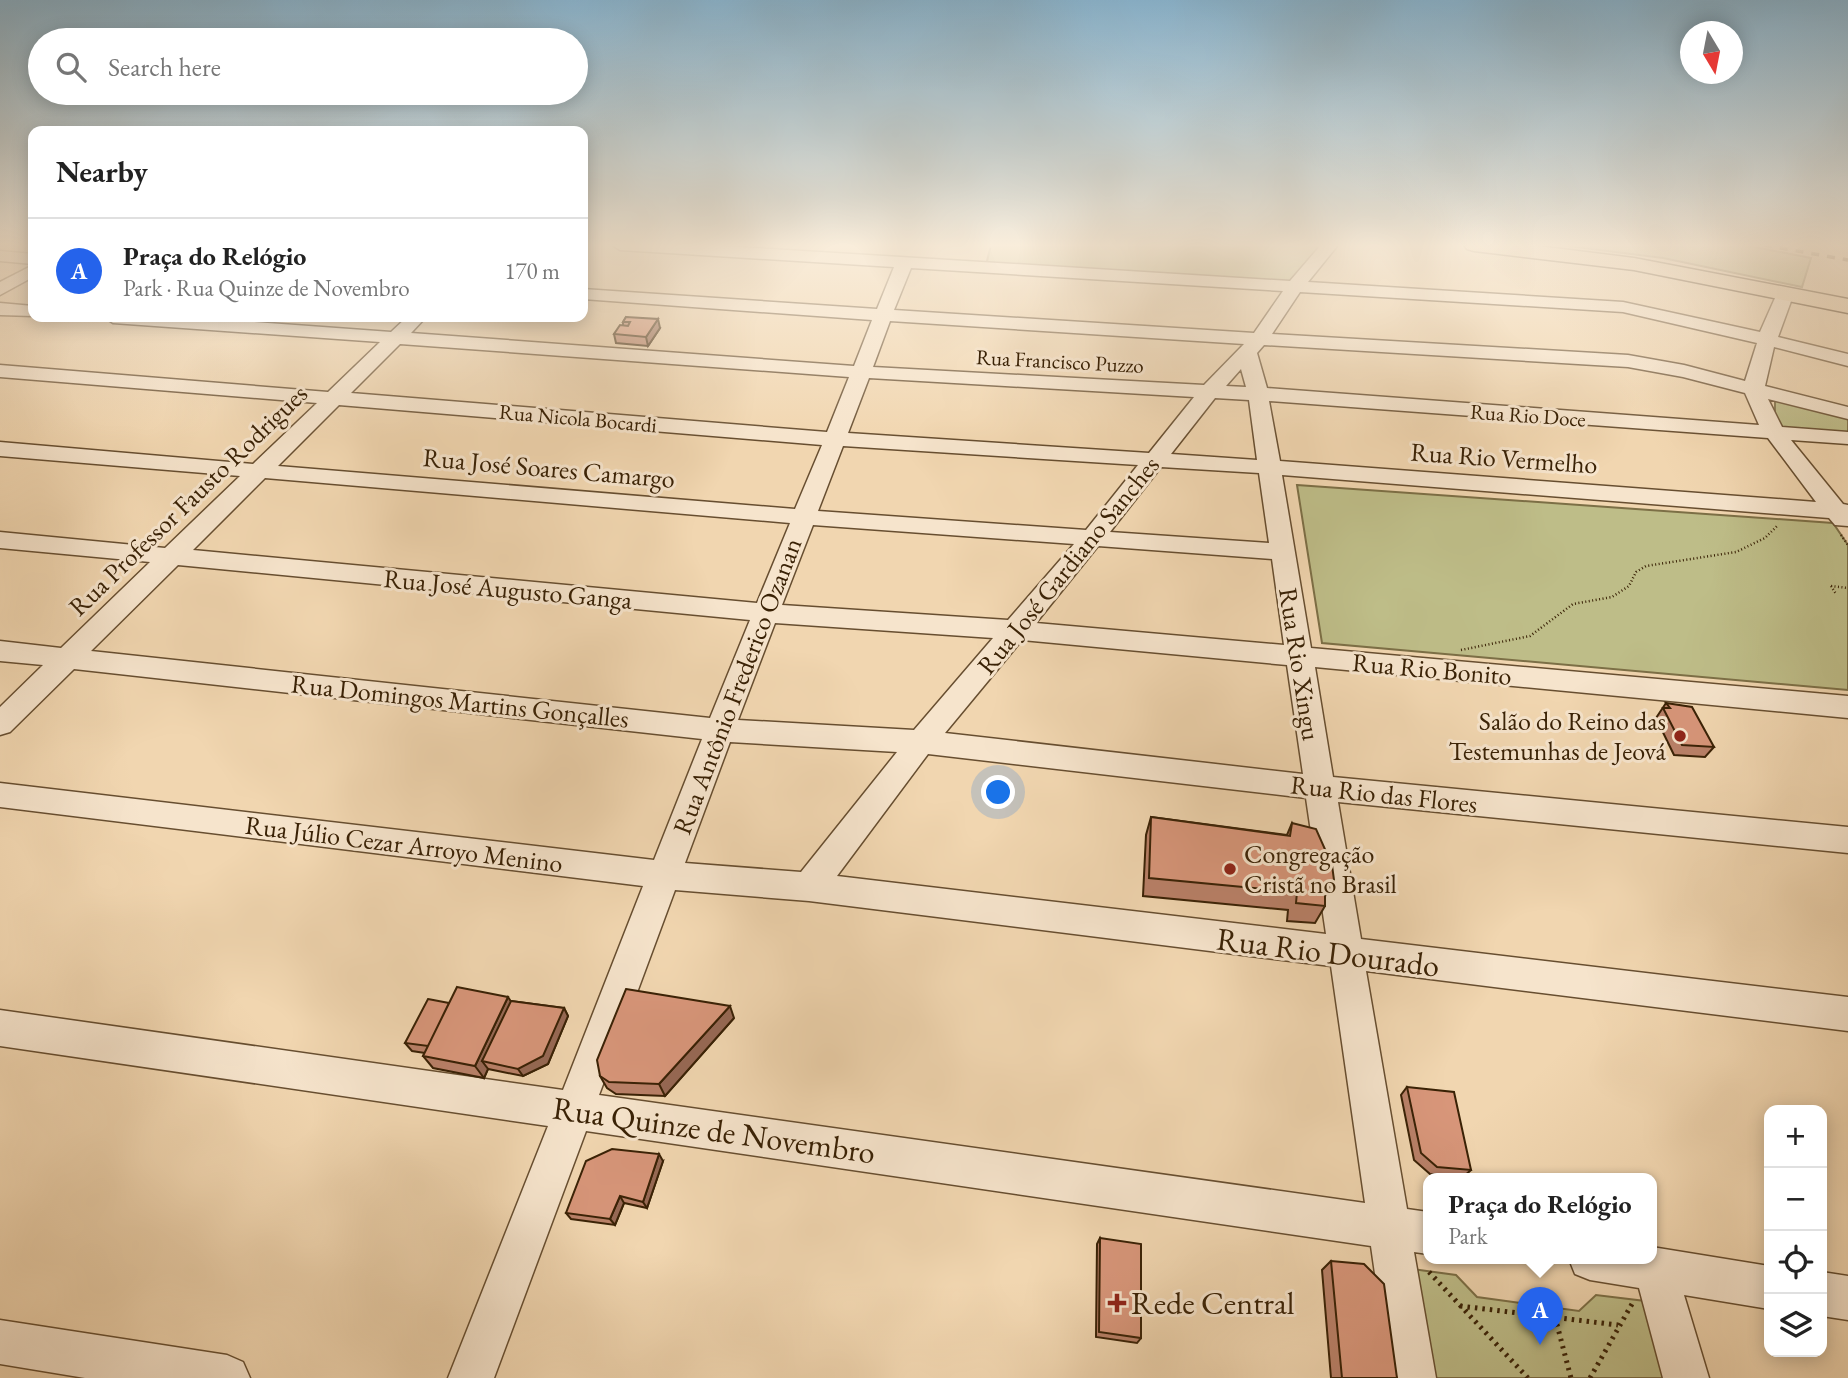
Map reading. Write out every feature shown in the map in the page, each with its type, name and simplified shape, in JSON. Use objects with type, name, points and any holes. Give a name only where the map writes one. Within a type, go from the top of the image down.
[{"type":"street","points":[[5,309],[28,311]]},
{"type":"street","points":[[791,309],[1253,345],[1628,361],[1684,371],[1848,413]]},
{"type":"street","name":"Rua Antônio Frederico Ozanan","points":[[471,1378],[885,309]]},
{"type":"street","name":"Rua José Gardiano Sanches","points":[[809,887],[921,742],[1093,537],[1209,392],[1253,345],[1279,309]]},
{"type":"street","points":[[1636,309],[1679,317],[1848,360]]},
{"type":"street","points":[[1779,309],[1754,388],[1762,411],[1777,434],[1843,521]]},
{"type":"street","name":"Rua Francisco Puzzo","points":[[188,322],[860,372],[1209,392]]},
{"type":"street","name":"Rua Professor Fausto Rodrigues","points":[[0,724],[412,322]]},
{"type":"street","name":"Rua Rio Xingu","points":[[1253,345],[1267,467],[1346,954],[1414,1242],[1413,1378]]},
{"type":"street","name":"Rua Nicola Bocardi","points":[[0,372],[833,439],[1155,460]]},
{"type":"street","name":"Rua Rio Doce","points":[[1209,392],[1848,438]]},
{"type":"street","name":"Rua José Soares Camargo","points":[[0,449],[803,517],[1282,552]]},
{"type":"street","name":"Rua Rio Vermelho","points":[[1155,460],[1267,467],[1843,521]]},
{"type":"street","name":"Rua José Augusto Ganga","points":[[0,540],[765,613],[1016,630]]},
{"type":"street","name":"Rua Rio Bonito","points":[[1016,630],[1848,707]]},
{"type":"street","name":"Rua Domingos Martins Gonçalles","points":[[0,651],[720,730],[921,742]]},
{"type":"street","name":"Rua Rio das Flores","points":[[921,742],[1321,788],[1848,840]]},
{"type":"street","name":"Rua Júlio Cezar Arroyo Menino","points":[[0,796],[664,875],[809,887]]},
{"type":"street","name":"Rua Rio Dourado","points":[[809,887],[1848,1014]]},
{"type":"street","name":"Rua Quinze de Novembro","points":[[0,1028],[575,1110],[1414,1242]]},
{"type":"street","points":[[1620,1264],[1764,1286]]},
{"type":"street","points":[[1655,1270],[1686,1378]]},
{"type":"street","points":[[1827,1295],[1848,1298]]},
{"type":"street","points":[[0,1342],[227,1378]]},
{"type":"path","points":[[1843,521],[1848,545]]},
{"type":"path","points":[[1468,656],[1455,655],[1466,647],[1530,636],[1573,604],[1612,597],[1629,586],[1633,574],[1640,568],[1650,564],[1717,557],[1754,545],[1769,536],[1773,527],[1785,522]]},
{"type":"path","points":[[1836,594],[1831,586],[1848,588]]},
{"type":"path","points":[[1429,1264],[1458,1306],[1528,1378]]},
{"type":"path","points":[[1590,1378],[1618,1325],[1655,1270]]},
{"type":"path","points":[[1458,1306],[1618,1325]]},
{"type":"path","points":[[1555,1317],[1572,1378]]},
{"type":"shaded area","points":[[1775,400],[1848,417],[1848,437],[1787,434],[1775,416]]},
{"type":"shaded area","points":[[1297,485],[1833,523],[1848,545],[1848,690],[1322,643]]},
{"type":"shaded area","points":[[1405,1268],[1456,1275],[1477,1297],[1579,1311],[1596,1295],[1645,1301],[1670,1378],[1427,1378]]},
{"type":"building","points":[[626,317],[658,319],[646,337],[614,334],[620,325],[628,326],[630,322],[623,322]]},
{"type":"building","points":[[1666,703],[1692,707],[1714,747],[1682,745],[1663,708],[1670,708]]},
{"type":"building","name":"Congregação Cristã no Brasil","points":[[1151,817],[1290,836],[1292,823],[1316,829],[1332,865],[1334,880],[1325,892],[1325,906],[1296,903],[1297,892],[1149,878]]},
{"type":"building","points":[[457,987],[508,997],[475,1066],[423,1056]]},
{"type":"building","points":[[626,989],[730,1006],[659,1084],[609,1082],[600,1076],[597,1060]]},
{"type":"building","points":[[428,999],[449,1003],[428,1046],[405,1043]]},
{"type":"building","points":[[511,1001],[564,1008],[543,1056],[518,1069],[482,1061]]},
{"type":"building","points":[[1407,1087],[1454,1092],[1471,1170],[1437,1167],[1421,1153]]},
{"type":"building","points":[[612,1149],[659,1154],[643,1202],[620,1196],[610,1219],[566,1213],[586,1161]]},
{"type":"building","name":"Rede Central","points":[[1100,1238],[1141,1244],[1141,1338],[1099,1332]]},
{"type":"building","points":[[1331,1261],[1364,1264],[1384,1284],[1397,1378],[1342,1378]]},
{"type":"place","name":"Salão do Reino das Testemunhas de Jeová","points":[[1680,736]]},
{"type":"place","name":"Congregação Cristã no Brasil","points":[[1230,869]]},
{"type":"place","name":"Rede Central","points":[[1117,1303]]},
{"type":"place","name":"Praça do Relógio","points":[[1540,1345]]}]
